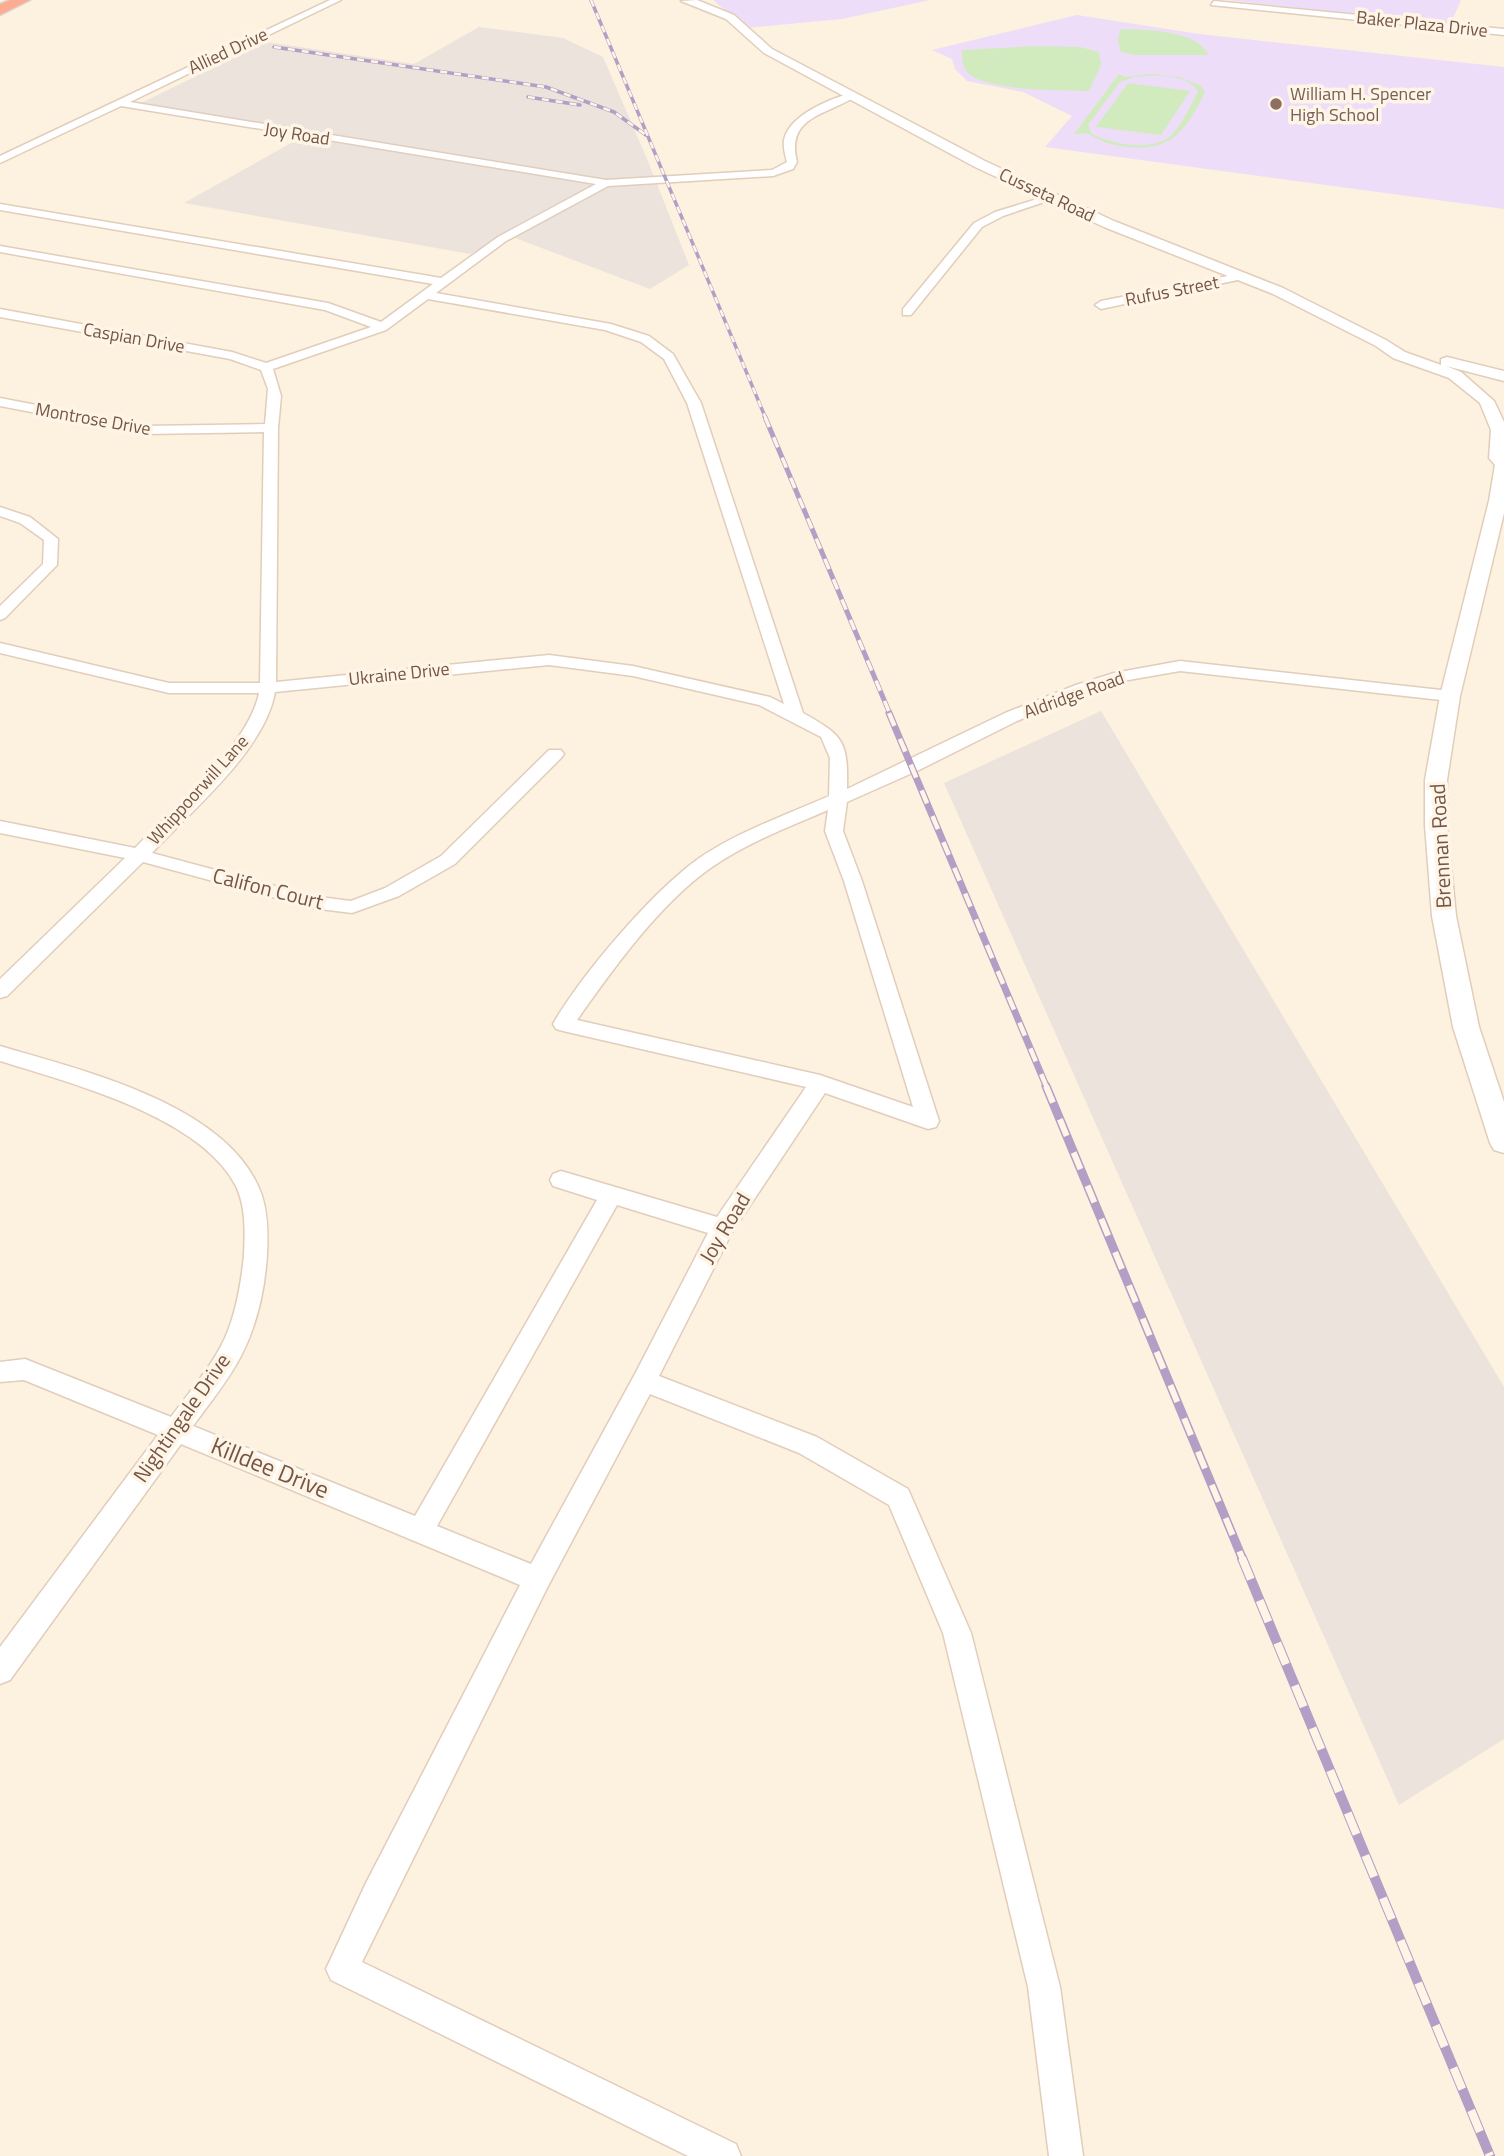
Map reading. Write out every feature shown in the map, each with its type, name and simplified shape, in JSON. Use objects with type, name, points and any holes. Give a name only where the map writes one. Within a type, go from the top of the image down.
[{"type":"highway","points":[[0,10],[22,0]]},
{"type":"street","name":"Allied Drive","points":[[120,103],[337,0]]},
{"type":"street","name":"Cusseta Road","points":[[683,1],[713,0],[715,4],[733,14],[730,17]]},
{"type":"street","name":"Cusseta Road","points":[[683,1],[701,4],[730,17],[768,51],[980,164],[1109,224],[1244,276],[1381,343],[1399,355],[1455,375],[1485,401]]},
{"type":"street","name":"Baker Plaza Drive","points":[[1214,3],[1504,32]]},
{"type":"street","name":"Joy Road","points":[[120,103],[606,184],[748,176],[782,171],[792,162],[788,142],[796,127],[825,106],[851,96]]},
{"type":"street","points":[[0,160],[120,103]]},
{"type":"street","name":"Joy Road","points":[[266,367],[382,327],[502,239],[606,184]]},
{"type":"street","points":[[907,312],[978,225],[999,214],[1051,198]]},
{"type":"street","points":[[0,207],[443,282]]},
{"type":"street","points":[[0,249],[328,307],[382,327]]},
{"type":"street","name":"Rufus Street","points":[[1101,305],[1244,276]]},
{"type":"street","points":[[426,295],[607,327],[645,339],[670,357],[694,403],[796,716]]},
{"type":"street","name":"Caspian Drive","points":[[0,313],[232,356],[266,367]]},
{"type":"street","name":"Cusseta Road","points":[[1381,343],[1504,377]]},
{"type":"street","points":[[1452,363],[1474,367],[1504,364]]},
{"type":"street","name":"Whippoorwill Lane","points":[[0,991],[139,855],[246,743],[265,704],[268,688],[271,428],[275,381],[266,367]]},
{"type":"street","points":[[1504,377],[1481,386],[1479,394],[1485,401],[1504,411]]},
{"type":"street","name":"Brennan Road","points":[[1485,401],[1499,430],[1498,458],[1503,464],[1501,496],[1450,696],[1436,780],[1436,825],[1444,916],[1466,1027],[1504,1143]]},
{"type":"street","name":"Montrose Drive","points":[[0,402],[145,430],[271,428]]},
{"type":"street","points":[[0,511],[25,520],[51,539],[50,565],[0,615]]},
{"type":"street","name":"Ukraine Drive","points":[[0,648],[88,671],[169,688],[268,688],[549,660],[633,671],[764,701],[796,716],[828,734],[839,758],[834,831],[853,881],[928,1121],[820,1083]]},
{"type":"street","name":"Aldridge Road","points":[[820,1083],[563,1024],[600,973],[654,909],[705,863],[1011,717],[1082,688],[1142,672],[1180,666],[1450,696]]},
{"type":"street","name":"Califon Court","points":[[0,827],[139,855],[312,902],[352,907],[393,892],[448,860],[555,754]]},
{"type":"street","name":"Nightingale Drive","points":[[0,1054],[98,1083],[144,1102],[188,1126],[220,1152],[244,1181],[258,1226],[252,1283],[232,1349],[177,1430],[80,1557],[0,1670]]},
{"type":"street","name":"Joy Road","points":[[724,2156],[342,1969],[377,1894],[537,1579],[644,1381],[722,1228],[820,1083]]},
{"type":"street","points":[[561,1180],[722,1228]]},
{"type":"street","points":[[421,1530],[612,1194]]},
{"type":"street","name":"Killdee Drive","points":[[0,1372],[25,1369],[537,1579]]},
{"type":"street","points":[[644,1381],[808,1446],[899,1497],[961,1646],[1044,1987],[1066,2156]]},
{"type":"shaded area","points":[[713,0],[930,0],[842,19],[745,28]]},
{"type":"shaded area","points":[[1227,0],[1461,0],[1450,25]]},
{"type":"shaded area","name":"William H. Spencer High School","points":[[1077,15],[1199,34],[1504,67],[1504,209],[1045,147],[1072,116],[1023,92],[967,81],[955,69],[952,59],[932,50]]},
{"type":"shaded area","points":[[479,27],[563,38],[603,57],[689,265],[650,289],[510,236],[470,254],[184,203],[309,133],[137,105],[266,42],[414,64]]},
{"type":"shaded area","points":[[1101,711],[1504,1387],[1504,1739],[1399,1805],[944,783]]},
{"type":"green space","points":[[1120,29],[1182,36],[1202,46],[1209,55],[1134,55],[1121,52],[1118,41]]},
{"type":"green space","points":[[1080,47],[1099,52],[1101,65],[1089,91],[1043,90],[989,83],[975,78],[966,71],[963,64],[962,50]]},
{"type":"green space","points":[[1119,74],[1125,77],[1152,74],[1179,77],[1200,85],[1205,92],[1188,122],[1170,140],[1158,145],[1129,147],[1107,143],[1084,133],[1074,134]],"holes":[[[1134,77],[1178,78],[1193,85],[1198,91],[1176,130],[1160,142],[1130,145],[1092,134],[1088,125],[1120,82]]]},
{"type":"green space","points":[[1128,83],[1190,91],[1161,135],[1096,127]]},
{"type":"railway","points":[[591,0],[766,419]]},
{"type":"railway","points":[[274,47],[546,87],[614,112],[646,135]]},
{"type":"railway","points":[[528,97],[580,105]]},
{"type":"railway","points":[[765,417],[890,714]]},
{"type":"railway","points":[[889,713],[1047,1088]]},
{"type":"railway","points":[[1046,1086],[1243,1560]]},
{"type":"railway","points":[[1242,1558],[1490,2156]]},
{"type":"place","name":"William H. Spencer High School","points":[[1276,104]]}]
